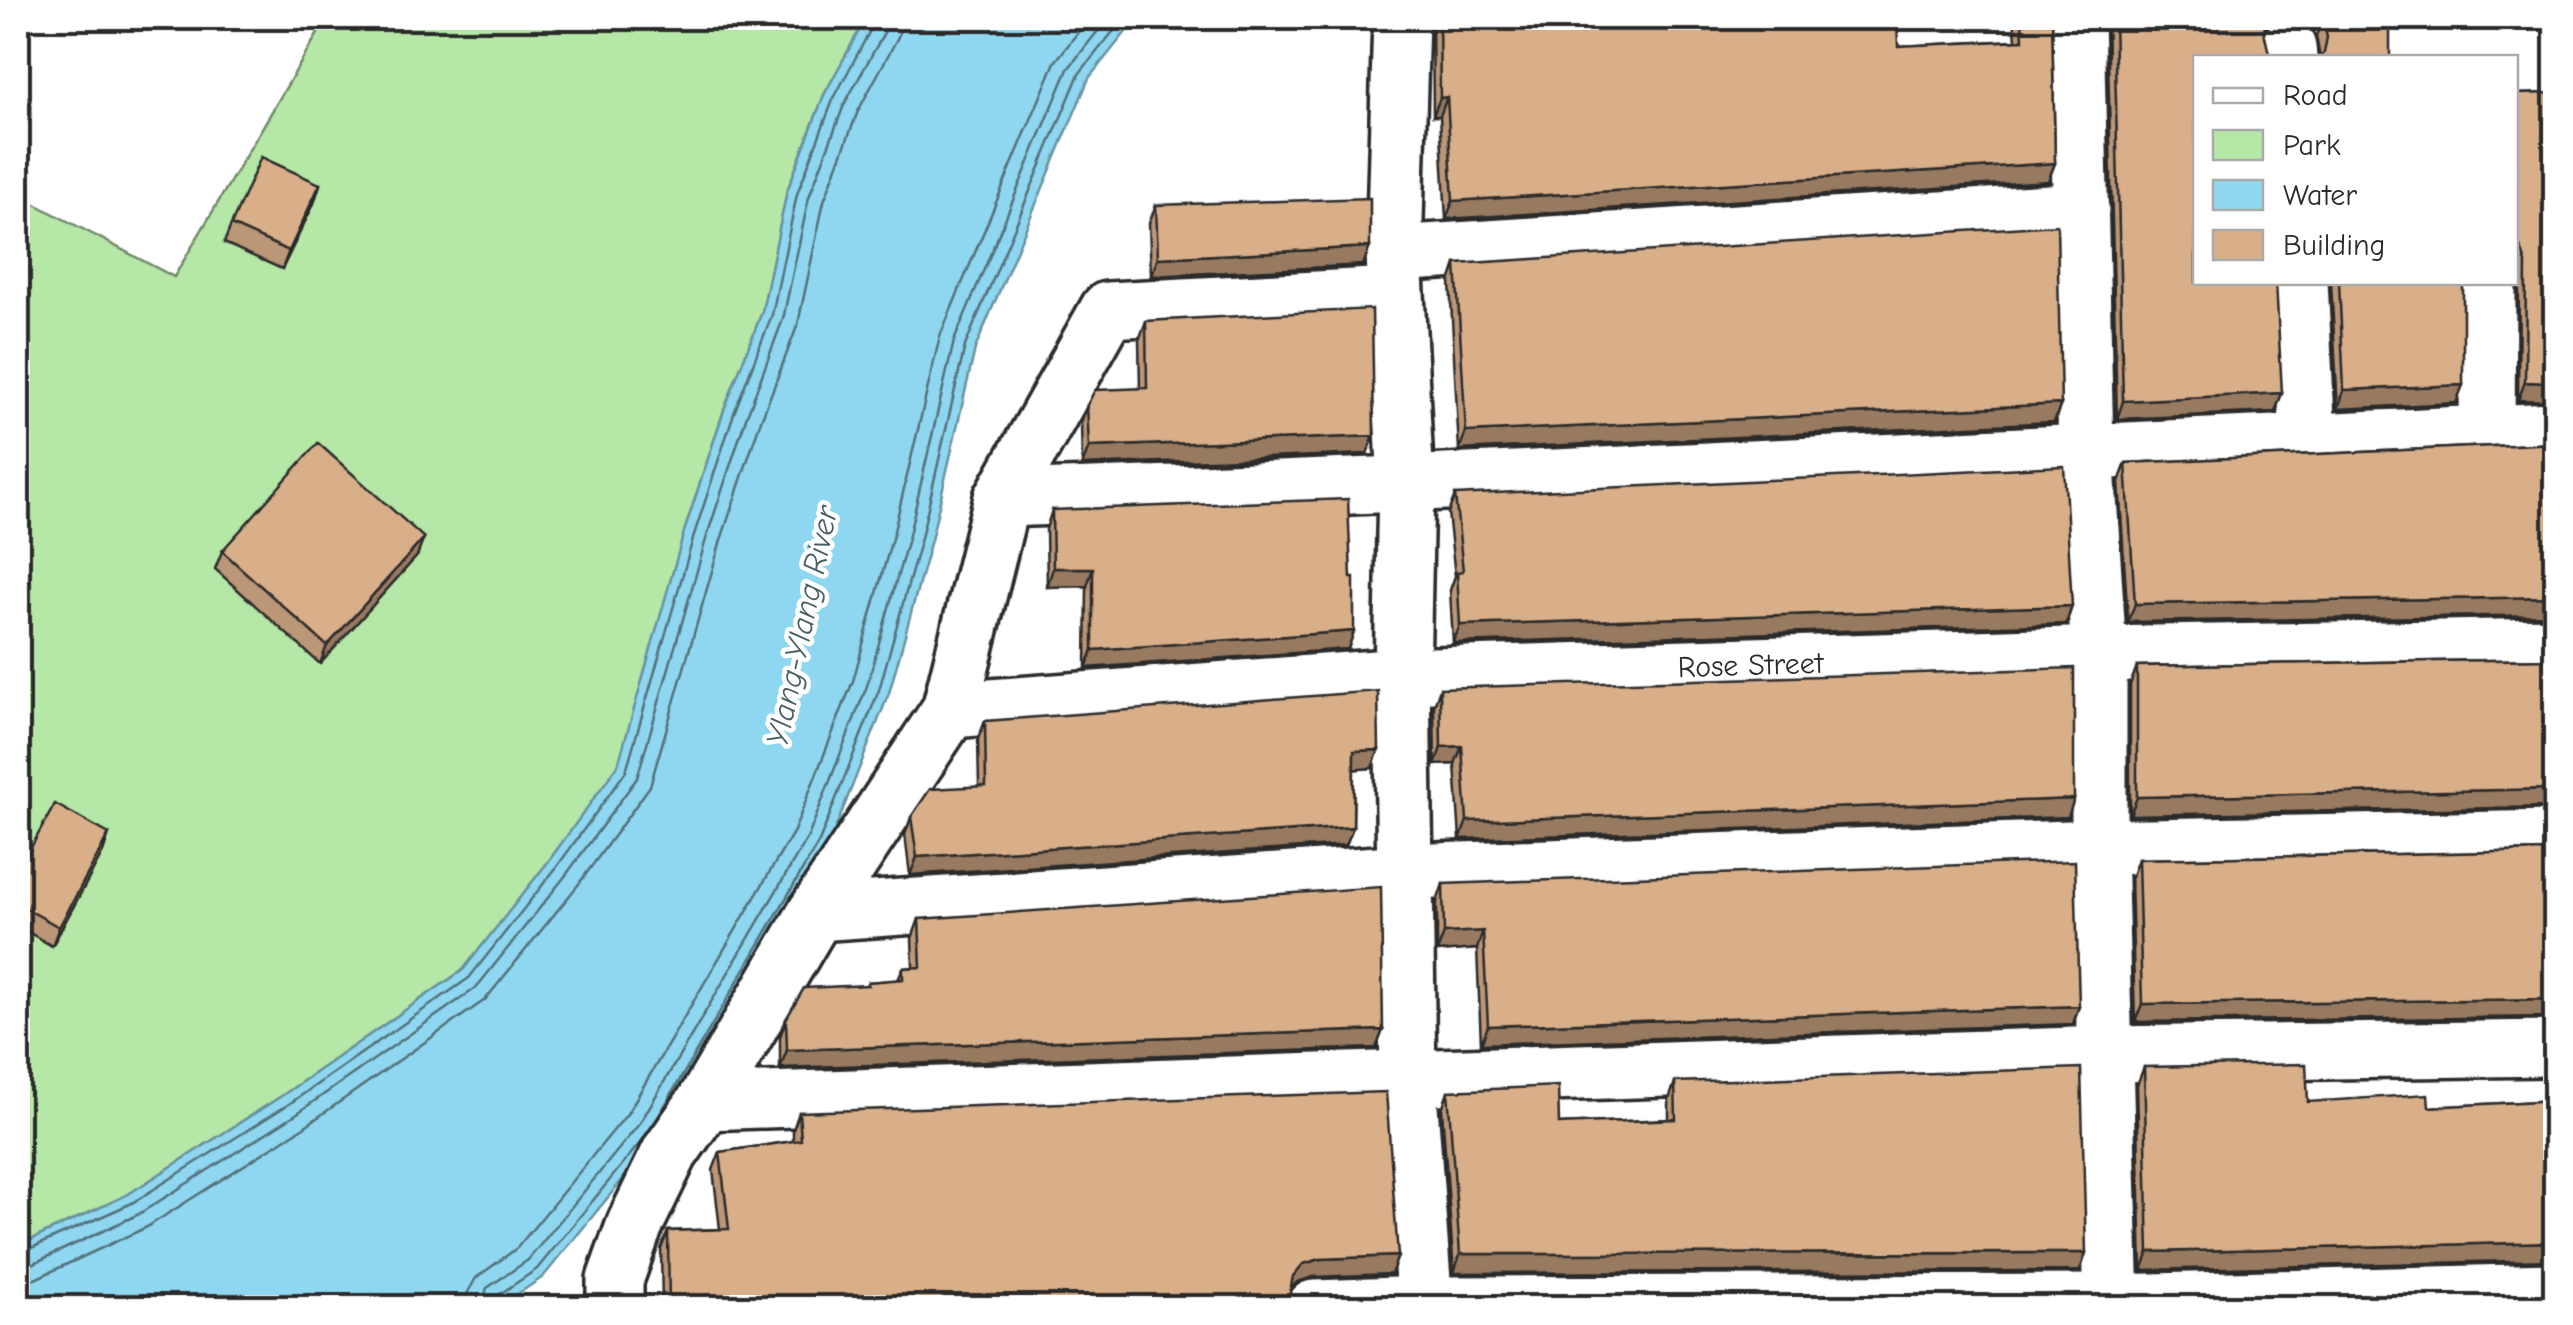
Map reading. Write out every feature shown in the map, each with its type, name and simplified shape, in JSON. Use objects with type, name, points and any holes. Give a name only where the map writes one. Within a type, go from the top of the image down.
[{"type":"street","points":[[1401,18],[1395,279],[1406,486],[1402,676],[1408,1079],[1425,1306]]},
{"type":"street","points":[[2076,18],[2086,450],[2099,654],[2099,847],[2112,1305]]},
{"type":"street","points":[[615,1308],[615,1280],[635,1224],[670,1152],[705,1102],[816,913],[950,710],[1002,500],[1108,310],[1374,296],[1395,279],[2082,210]]},
{"type":"street","points":[[2300,285],[2308,440]]},
{"type":"street","points":[[2487,433],[2488,285]]},
{"type":"street","points":[[1002,500],[1406,486],[2556,430]]},
{"type":"street","name":"Rose Street","points":[[950,710],[1402,676],[2099,654],[2556,646]]},
{"type":"street","points":[[816,913],[1407,872],[2099,847],[2556,838]]},
{"type":"street","points":[[705,1102],[2105,1054],[2556,1048]]},
{"type":"street","points":[[1314,1308],[2112,1305],[2556,1292]]},
{"type":"green space","points":[[327,18],[866,18],[824,95],[787,191],[762,312],[724,410],[685,529],[619,765],[463,970],[283,1095],[127,1195],[18,1246],[18,195],[174,277]]},
{"type":"water","name":"Ylang-Ylang River","points":[[866,18],[1137,18],[1089,78],[975,349],[931,540],[889,693],[828,847],[658,1136],[543,1277],[498,1307],[18,1307],[18,1246],[127,1195],[283,1095],[463,970],[618,765],[685,529],[724,410],[762,312],[787,191],[824,95]]},
{"type":"building","points":[[1439,18],[1897,18],[1898,46],[2023,40],[2022,18],[2052,18],[2055,163],[1453,201],[1447,97],[1440,98]]},
{"type":"building","points":[[2114,18],[2266,18],[2264,32],[2269,55],[2193,55],[2193,285],[2276,285],[2282,393],[2123,401]]},
{"type":"building","points":[[2322,18],[2390,18],[2390,55],[2322,55],[2327,37]]},
{"type":"building","points":[[2556,93],[2556,383],[2525,382],[2526,263],[2518,244],[2518,94]]},
{"type":"building","points":[[261,157],[320,184],[289,251],[231,225]]},
{"type":"building","points":[[1370,198],[1370,247],[1158,258],[1156,205]]},
{"type":"building","points":[[2057,225],[2061,404],[1466,432],[1456,264]]},
{"type":"building","points":[[2339,285],[2463,285],[2463,385],[2344,390]]},
{"type":"building","points":[[1372,309],[1374,436],[1089,447],[1087,405],[1095,390],[1147,388],[1146,321]]},
{"type":"building","points":[[318,443],[424,538],[327,646],[222,551]]},
{"type":"building","points":[[2556,443],[2556,597],[2135,604],[2126,463]]},
{"type":"building","points":[[2064,466],[2072,606],[1460,625],[1457,572],[1463,571],[1455,495]]},
{"type":"building","points":[[1348,499],[1354,631],[1093,650],[1093,568],[1053,568],[1052,510]]},
{"type":"building","points":[[2556,659],[2556,789],[2137,797],[2137,666]]},
{"type":"building","points":[[2074,668],[2074,799],[1467,821],[1462,746],[1441,747],[1440,688]]},
{"type":"building","points":[[1378,691],[1379,750],[1354,751],[1353,827],[917,857],[911,817],[930,789],[986,786],[985,721]]},
{"type":"building","points":[[55,804],[109,834],[59,927],[18,904],[18,871]]},
{"type":"building","points":[[2556,851],[2556,999],[2142,1004],[2138,859]]},
{"type":"building","points":[[2075,861],[2079,1006],[1488,1026],[1483,931],[1444,933],[1443,884]]},
{"type":"building","points":[[1381,887],[1383,1030],[787,1050],[786,1019],[804,988],[903,979],[903,968],[921,967],[919,919]]},
{"type":"building","points":[[2306,1064],[2308,1102],[2428,1094],[2429,1107],[2556,1100],[2556,1242],[2149,1252],[2144,1067]]},
{"type":"building","points":[[2081,1068],[2086,1253],[1460,1254],[1448,1091],[1558,1086],[1559,1124],[1676,1119],[1675,1082]]},
{"type":"building","points":[[1386,1092],[1398,1256],[1320,1259],[1303,1264],[1293,1276],[1290,1292],[1296,1308],[669,1308],[668,1231],[729,1229],[720,1152],[801,1140],[799,1112]]},
{"type":"building","points":[[2556,1304],[2556,1308],[2423,1308]]}]
